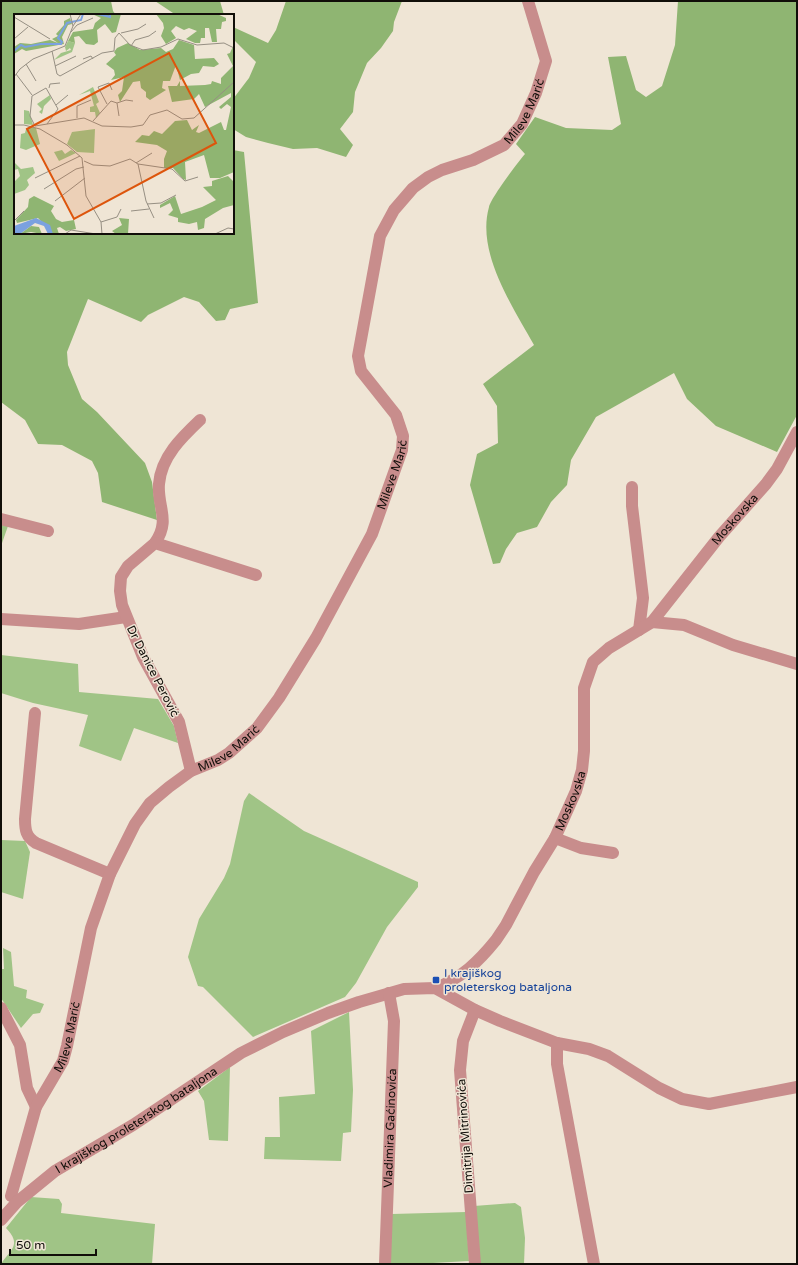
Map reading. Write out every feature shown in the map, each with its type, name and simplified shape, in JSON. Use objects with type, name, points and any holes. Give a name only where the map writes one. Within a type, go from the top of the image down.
[{"type":"street","name":"Mileve Marić","points":[[10,1198],[36,1107],[62,1061],[91,928],[110,874],[135,824],[150,803],[191,772],[218,760],[229,753],[261,722],[279,698],[316,638],[372,534],[403,443],[400,424],[396,415],[361,371],[358,356],[380,236],[394,210],[413,188],[442,170],[473,160],[504,145],[522,124],[536,93],[546,61],[528,1]]},
{"type":"street","points":[[200,420],[178,440],[162,468],[159,484],[164,515],[163,529],[155,543],[256,574]]},
{"type":"street","name":"Moskovska","points":[[435,988],[457,979],[485,954],[496,940],[555,838],[571,804],[582,770],[584,751],[584,688],[589,669],[597,657],[652,622],[719,537],[766,484],[777,469],[797,432]]},
{"type":"street","points":[[632,487],[632,506],[642,598],[639,630]]},
{"type":"street","points":[[1,519],[48,531]]},
{"type":"street","name":"Dr Danice Perović","points":[[155,543],[133,561],[121,577],[120,592],[126,617],[143,656],[179,722],[191,772]]},
{"type":"street","name":"Dr Danice Perović","points":[[1,619],[79,624],[126,617]]},
{"type":"street","points":[[652,622],[684,625],[733,645],[797,664]]},
{"type":"street","points":[[35,713],[24,818],[29,839],[110,874]]},
{"type":"street","points":[[555,838],[581,848],[612,853]]},
{"type":"street","points":[[457,979],[455,990],[459,1000]]},
{"type":"street","name":"I krajiškog proleterskog bataljona","points":[[1,1220],[10,1198],[133,1125],[241,1054],[283,1032],[328,1013],[404,989],[435,988],[475,1010],[558,1043],[589,1049],[608,1056],[659,1088],[682,1099],[709,1104],[797,1087]]},
{"type":"street","name":"Vladimira Gaćinovića","points":[[385,1264],[394,1021],[389,993]]},
{"type":"street","points":[[1,1008],[20,1044],[27,1088],[36,1107]]},
{"type":"street","name":"Dimitrija Mitrinovića","points":[[475,1010],[463,1041],[460,1070],[475,1264]]},
{"type":"street","points":[[558,1043],[557,1064],[594,1264]]},
{"type":"green space","points":[[1,1],[111,1],[113,11],[115,14],[14,14],[14,234],[234,234],[234,150],[244,152],[258,303],[230,309],[225,320],[216,321],[199,302],[184,297],[148,315],[141,322],[88,299],[67,352],[68,365],[82,399],[97,412],[145,463],[152,482],[157,520],[102,502],[98,473],[92,461],[62,445],[38,444],[25,420],[1,402]]},
{"type":"green space","points":[[155,1],[220,1],[224,14],[174,14]]},
{"type":"green space","points":[[286,1],[402,1],[394,22],[393,31],[381,48],[367,63],[355,92],[353,112],[340,129],[353,145],[346,157],[317,148],[293,149],[268,143],[246,137],[234,130],[234,98],[249,78],[256,62],[234,40],[234,27],[268,43],[276,30]]},
{"type":"green space","points":[[678,1],[797,1],[797,415],[777,452],[716,426],[687,399],[674,373],[596,417],[571,460],[567,485],[551,502],[537,527],[517,533],[506,549],[500,563],[493,564],[470,485],[477,454],[498,443],[497,406],[483,384],[534,345],[507,297],[492,261],[486,225],[489,207],[499,188],[525,154],[516,144],[535,117],[566,128],[612,130],[621,124],[608,57],[626,56],[636,90],[646,97],[662,86],[675,45]]},
{"type":"green space","points":[[1,524],[8,526],[1,546]]},
{"type":"green space","points":[[1,655],[78,664],[79,692],[158,699],[174,726],[178,743],[134,728],[121,761],[79,746],[88,715],[33,703],[1,693]]},
{"type":"green space","points":[[249,793],[304,831],[418,882],[418,887],[387,927],[356,983],[345,997],[253,1037],[203,987],[198,986],[188,957],[199,919],[224,878],[230,864],[244,801]]},
{"type":"green space","points":[[1,840],[25,841],[30,852],[23,899],[1,892]]},
{"type":"green space","points":[[3,948],[11,952],[14,986],[27,990],[26,998],[44,1004],[40,1013],[33,1014],[21,1028],[1,998],[1,969],[4,969]]},
{"type":"green space","points":[[349,1012],[353,1090],[351,1132],[343,1133],[341,1161],[264,1159],[265,1137],[280,1137],[279,1097],[315,1094],[311,1031]]},
{"type":"green space","points":[[230,1067],[228,1141],[209,1140],[204,1101],[198,1091]]},
{"type":"green space","points":[[31,1197],[59,1199],[62,1204],[61,1213],[155,1224],[152,1264],[1,1264],[13,1247],[14,1243],[11,1234],[6,1228]]},
{"type":"green space","points":[[515,1203],[521,1207],[525,1238],[524,1264],[478,1264],[474,1206]]},
{"type":"green space","points":[[466,1212],[469,1261],[432,1264],[390,1264],[392,1214]]},
{"type":"place","name":"I krajiškog proleterskog bataljona","points":[[436,980]]}]
